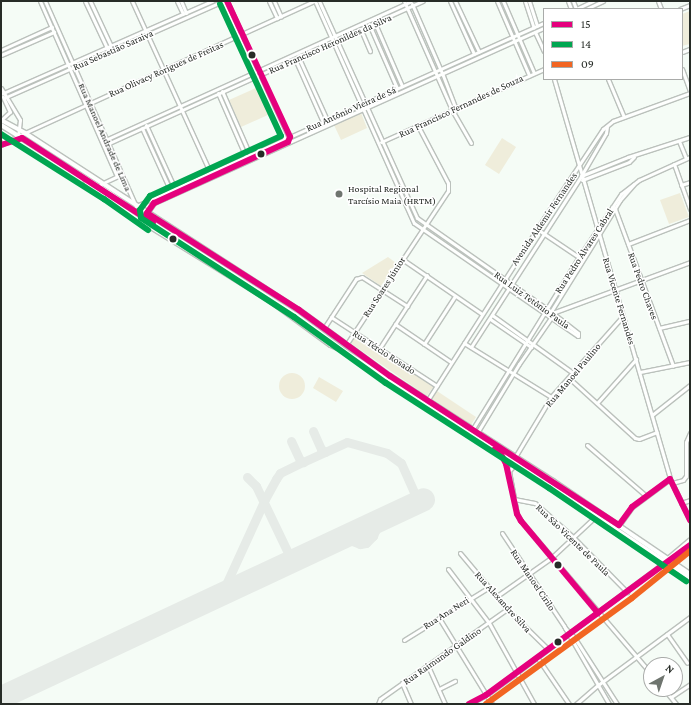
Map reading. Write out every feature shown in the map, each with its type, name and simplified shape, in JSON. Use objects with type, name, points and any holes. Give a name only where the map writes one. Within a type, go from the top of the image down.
[{"type":"main road","points":[[1,120],[25,133],[101,184],[299,310],[346,345],[428,401],[564,488],[630,534],[629,536],[615,529]]},
{"type":"main road","points":[[1,125],[320,332],[324,328]]},
{"type":"main road","points":[[123,203],[142,216],[147,213]]},
{"type":"main road","points":[[307,323],[344,351],[393,384],[615,529],[690,574]]},
{"type":"main road","points":[[337,346],[333,341],[334,338],[346,345]]},
{"type":"main road","points":[[393,384],[389,380],[390,378],[400,382]]},
{"type":"main road","points":[[550,486],[567,494],[568,492],[564,488]]},
{"type":"main road","points":[[578,504],[573,500],[575,498],[586,503]]},
{"type":"main road","points":[[625,530],[690,578]]},
{"type":"street","name":"Rua Manoel Andrade de Lima","points":[[40,1],[54,26],[58,30],[107,139],[107,145],[117,176]]},
{"type":"street","name":"Rua Manoel Andrade de Lima","points":[[45,1],[54,26],[54,32],[70,69],[103,141],[107,145],[136,206]]},
{"type":"street","points":[[86,1],[107,48]]},
{"type":"street","points":[[90,1],[111,46]]},
{"type":"street","points":[[132,1],[211,175]]},
{"type":"street","points":[[177,1],[185,14]]},
{"type":"street","points":[[181,1],[185,14]]},
{"type":"street","name":"Rua Sebastião Saraiva","points":[[5,98],[70,69],[212,1]]},
{"type":"street","points":[[223,1],[285,139],[288,142],[290,137],[227,1]]},
{"type":"street","name":"Rua Sebastião Saraiva","points":[[147,32],[223,1]]},
{"type":"street","points":[[268,1],[277,18]]},
{"type":"street","points":[[274,1],[281,17]]},
{"type":"street","points":[[314,1],[382,142],[398,178],[394,179],[378,144],[365,108]]},
{"type":"street","name":"Rua Olivacy Rorigues de Freitas","points":[[5,143],[314,1]]},
{"type":"street","points":[[319,1],[337,40],[363,104]]},
{"type":"street","points":[[411,1],[442,72],[456,108],[455,113]]},
{"type":"street","name":"Rua Francisco Heronildes da Silva","points":[[103,141],[373,19],[405,2],[411,1]]},
{"type":"street","name":"Rua Francisco Heronildes da Silva","points":[[107,145],[423,1]]},
{"type":"street","points":[[450,1],[474,56]]},
{"type":"street","points":[[455,1],[479,54]]},
{"type":"street","points":[[497,1],[529,75]]},
{"type":"street","points":[[503,1],[534,73]]},
{"type":"street","points":[[525,1],[535,27]]},
{"type":"street","points":[[529,1],[535,27]]},
{"type":"street","points":[[578,8],[593,1]]},
{"type":"street","points":[[588,8],[603,1]]},
{"type":"street","points":[[405,2],[438,74],[452,110],[471,143]]},
{"type":"street","points":[[226,9],[230,7]]},
{"type":"street","points":[[373,19],[402,86]]},
{"type":"street","points":[[368,21],[397,88]]},
{"type":"street","name":"Rua Antônio Vieira de Sá","points":[[211,175],[250,155],[440,68],[479,54],[543,23]]},
{"type":"street","points":[[461,27],[466,25]]},
{"type":"street","points":[[1,50],[54,26]]},
{"type":"street","name":"Rua Antônio Vieira de Sá","points":[[518,36],[543,28]]},
{"type":"street","points":[[1,55],[58,30]]},
{"type":"street","points":[[361,30],[370,51]]},
{"type":"street","points":[[535,32],[543,49]]},
{"type":"street","points":[[17,43],[19,48]]},
{"type":"street","name":"Rua Sebastião Saraiva","points":[[2,94],[68,64],[111,46],[118,45]]},
{"type":"street","points":[[296,54],[323,122]]},
{"type":"street","name":"Rua Antônio Vieira de Sá","points":[[136,206],[176,191],[365,108],[474,56]]},
{"type":"street","points":[[297,58],[327,120]]},
{"type":"street","name":"Rua Francisco Fernandes de Souza","points":[[378,144],[543,69]]},
{"type":"street","points":[[608,80],[624,117],[690,92],[683,72]]},
{"type":"street","name":"Rua Vicente Fernandes","points":[[554,80],[671,481],[690,520]]},
{"type":"street","points":[[1,88],[2,94],[20,120],[20,137]]},
{"type":"street","points":[[221,88],[250,155]]},
{"type":"street","points":[[217,90],[246,157]]},
{"type":"street","points":[[310,92],[314,91]]},
{"type":"street","points":[[1,120],[10,112],[5,98]]},
{"type":"street","points":[[195,100],[197,104]]},
{"type":"street","name":"Avenida Aldemir Fernandes","points":[[428,401],[504,279],[579,168],[603,129],[613,121],[624,117]]},
{"type":"street","points":[[145,122],[176,191]]},
{"type":"street","points":[[140,124],[171,193]]},
{"type":"street","name":"Rua Soares Júnior","points":[[346,345],[448,190],[448,183],[418,126]]},
{"type":"street","points":[[471,347],[582,178],[606,133],[607,127]]},
{"type":"street","points":[[1,137],[5,143]]},
{"type":"street","points":[[582,178],[628,157],[690,137]]},
{"type":"street","points":[[679,141],[688,157]]},
{"type":"street","points":[[151,149],[156,146]]},
{"type":"street","name":"Rua Pedro Álvares Cabral","points":[[472,430],[597,229],[627,189],[639,180],[688,157]]},
{"type":"street","points":[[674,164],[690,209]]},
{"type":"street","points":[[101,184],[121,174]]},
{"type":"street","points":[[83,177],[95,190],[142,222],[265,298],[330,345],[344,351]]},
{"type":"street","name":"Rua Luiz Tetônio Paula","points":[[394,179],[416,225],[544,313],[552,314],[578,335],[577,336],[552,314],[547,309],[419,221],[398,178]]},
{"type":"street","points":[[681,185],[690,182]]},
{"type":"street","name":"Rua Antônio Vieira de Sá","points":[[147,213],[154,203],[171,193]]},
{"type":"street","name":"Rua Pedro Álvares Cabral","points":[[477,432],[552,314],[614,208]]},
{"type":"street","name":"Rua Pedro Chaves","points":[[614,208],[673,366]]},
{"type":"street","points":[[628,244],[690,220]]},
{"type":"street","points":[[537,229],[583,260]]},
{"type":"street","points":[[402,259],[482,314]]},
{"type":"street","name":"Rua Pedro Álvares Cabral","points":[[552,314],[559,310],[690,262]]},
{"type":"street","points":[[379,348],[427,275]]},
{"type":"street","points":[[324,328],[356,279],[362,277],[407,306]]},
{"type":"street","points":[[424,344],[455,296]]},
{"type":"street","points":[[492,315],[532,346],[573,373]]},
{"type":"street","name":"Rua Manoel Paulino","points":[[515,457],[551,398],[623,316]]},
{"type":"street","name":"Rua Tércio Rosado","points":[[331,317],[437,386]]},
{"type":"street","points":[[490,319],[526,341]]},
{"type":"street","points":[[659,328],[690,321]]},
{"type":"street","points":[[395,324],[451,362]]},
{"type":"street","points":[[464,343],[551,398]]},
{"type":"street","points":[[597,403],[636,359]]},
{"type":"street","points":[[640,372],[690,362]]},
{"type":"street","points":[[569,378],[637,439],[657,432]]},
{"type":"street","points":[[652,415],[690,385]]},
{"type":"street","points":[[619,525],[632,507],[646,496],[671,481],[682,480],[686,476],[686,442],[690,433]]},
{"type":"street","points":[[587,444],[646,496]]},
{"type":"street","points":[[501,454],[509,471],[517,514],[520,521],[643,665]]},
{"type":"street","points":[[509,471],[516,463]]},
{"type":"street","name":"Rua São Vicente de Paula","points":[[514,500],[534,503],[574,538],[627,592]]},
{"type":"street","points":[[681,503],[690,500]]},
{"type":"street","points":[[497,596],[551,558],[596,516]]},
{"type":"street","name":"Rua Manoel Cirilo","points":[[502,533],[564,626],[609,704]]},
{"type":"street","points":[[469,704],[516,673],[627,592],[690,541]]},
{"type":"street","points":[[667,560],[690,545]]},
{"type":"street","name":"Rua Alexandre Silva","points":[[460,553],[507,609],[548,650]]},
{"type":"street","points":[[448,569],[489,623],[534,704]]},
{"type":"street","name":"Rua Ana Neri","points":[[404,640],[489,587]]},
{"type":"street","name":"Rua Raimundo Galdino","points":[[378,704],[380,699],[507,609]]},
{"type":"street","points":[[576,704],[603,681],[690,617]]},
{"type":"street","points":[[439,618],[492,704]]},
{"type":"street","name":"Rua Manoel Cirilo","points":[[564,626],[571,632],[617,704]]},
{"type":"street","points":[[667,634],[687,663]]},
{"type":"street","points":[[538,657],[569,704]]},
{"type":"street","points":[[428,666],[445,704]]},
{"type":"street","points":[[439,689],[455,681]]},
{"type":"street","points":[[402,683],[410,704]]},
{"type":"shaded area","points":[[690,11],[690,44],[683,46],[683,14]]},
{"type":"shaded area","points":[[258,87],[270,114],[241,127],[229,100]]},
{"type":"shaded area","points":[[361,113],[367,128],[341,140],[334,125]]},
{"type":"shaded area","points":[[502,138],[516,147],[499,174],[485,165]]},
{"type":"shaded area","points":[[680,193],[689,217],[669,224],[660,200]]},
{"type":"shaded area","points":[[388,257],[396,263],[381,286],[362,273]]},
{"type":"shaded area","points":[[354,335],[434,386],[427,396],[349,342]]},
{"type":"shaded area","points":[[292,373],[301,377],[305,386],[301,395],[292,399],[283,395],[279,386],[283,377]]},
{"type":"shaded area","points":[[319,377],[343,391],[336,402],[313,388]]},
{"type":"shaded area","points":[[437,391],[476,417],[471,425],[431,398]]},
{"type":"taxiway","points":[[313,431],[321,449],[325,452]]},
{"type":"taxiway","points":[[291,441],[300,460],[303,462]]},
{"type":"taxiway","points":[[222,593],[265,499],[276,479],[280,473],[303,462],[347,442],[387,453],[401,463],[418,501]]},
{"type":"taxiway","points":[[247,477],[256,486],[289,555],[285,564]]},
{"type":"taxiway","points":[[333,541],[350,540],[360,544],[366,543],[373,536],[375,531],[375,522]]},
{"type":"runway","points":[[1,697],[423,499]]},
{"type":"transit line","name":"15","points":[[227,1],[290,137],[288,142],[154,203],[147,213],[299,310],[390,376],[619,525],[632,507],[670,479],[690,520]]},
{"type":"transit line","name":"14","points":[[220,4],[281,136],[150,196],[140,210],[141,218],[294,317],[386,383],[549,488],[686,581]]},
{"type":"transit line","name":"14","points":[[1,134],[104,199],[148,230]]},
{"type":"transit line","name":"15","points":[[1,145],[22,138],[153,223]]},
{"type":"transit line","name":"15","points":[[494,450],[501,454],[506,464],[517,514],[521,521],[598,613]]},
{"type":"transit line","name":"15","points":[[469,704],[486,695],[690,545]]},
{"type":"transit line","name":"09","points":[[486,704],[632,598],[690,551]]},
{"type":"place","name":"Hospital Regional Tarcísio Maia (HRTM)","points":[[339,194]]}]
